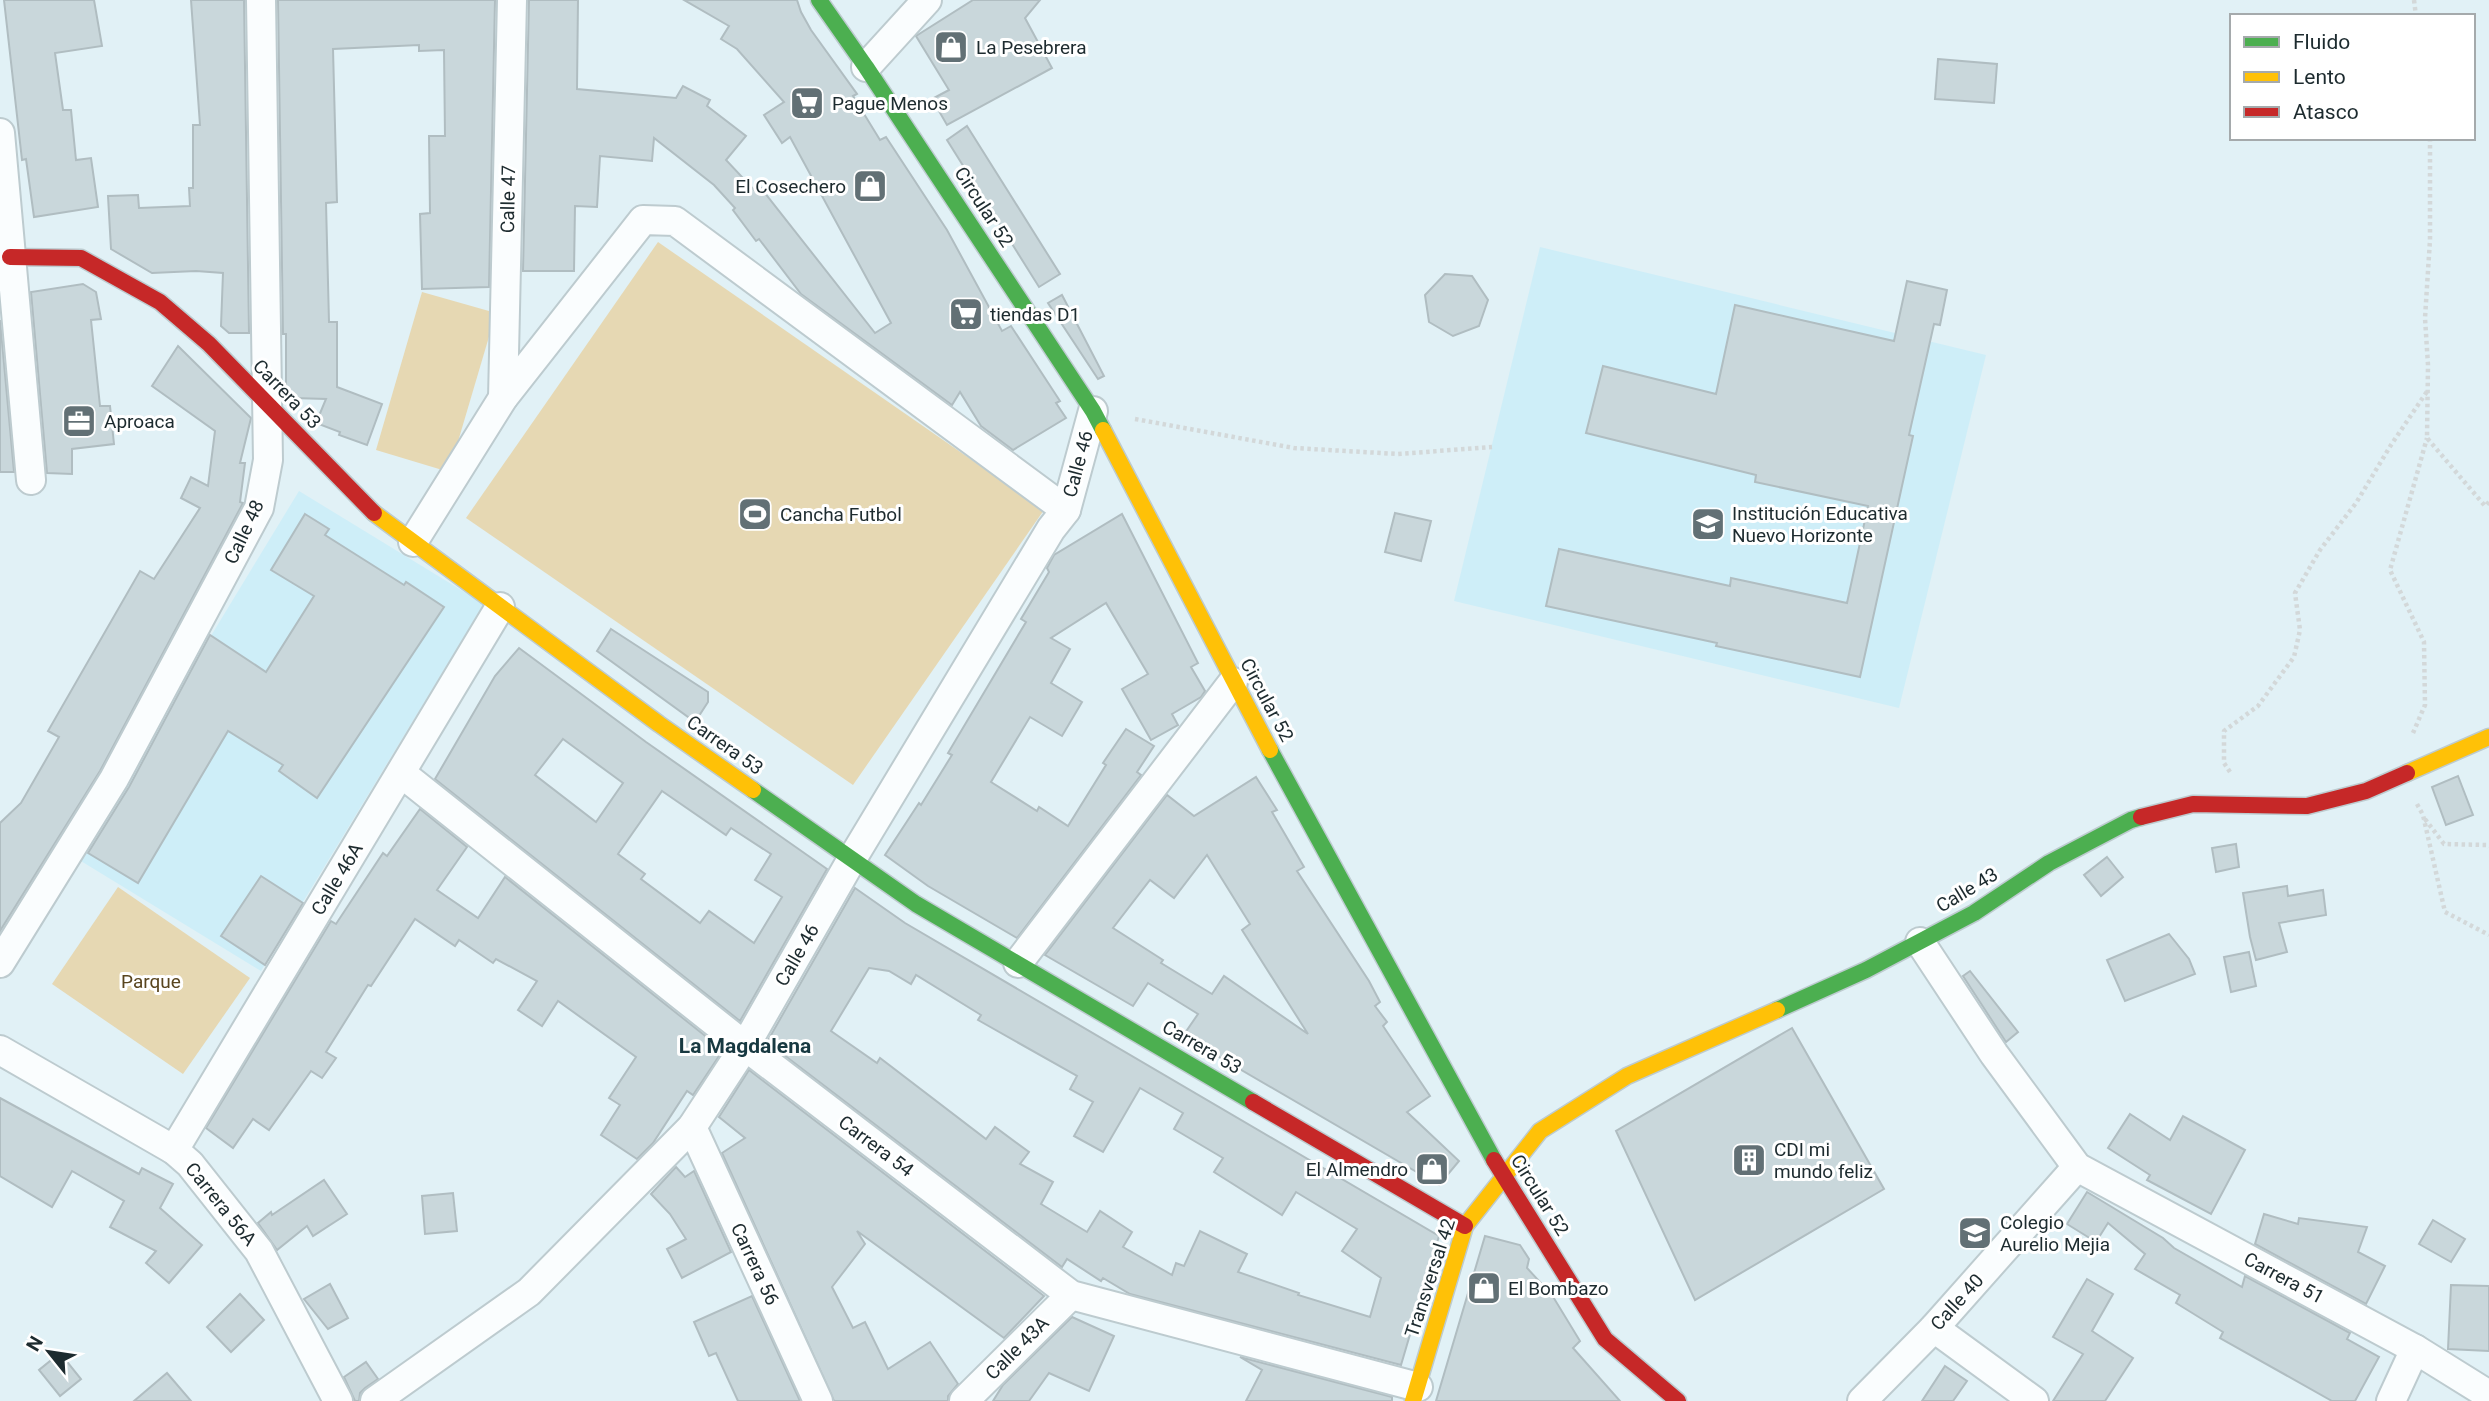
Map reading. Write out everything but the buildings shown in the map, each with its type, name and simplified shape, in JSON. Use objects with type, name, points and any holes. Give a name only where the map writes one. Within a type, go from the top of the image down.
[{"type":"street","name":"Calle 48","points":[[0,963],[114,779],[259,508],[268,460],[261,0]]},
{"type":"street","name":"Calle 47","points":[[503,398],[512,0]]},
{"type":"street","points":[[866,67],[927,0]]},
{"type":"street","name":"Circular 52","points":[[827,3],[866,67],[1093,411],[1233,682],[1481,1140],[1605,1339],[1678,1401]]},
{"type":"street","points":[[0,134],[10,257],[10,372],[31,480]]},
{"type":"street","points":[[413,542],[503,398],[643,220],[675,221],[1066,510]]},
{"type":"street","name":"Carrera 53","points":[[10,257],[81,258],[160,302],[209,344],[377,516],[659,724],[916,904],[1465,1226]]},
{"type":"street","name":"Calle 46","points":[[375,1401],[528,1292],[692,1128],[745,1046],[852,859],[1051,528],[1066,510],[1093,411]]},
{"type":"street","name":"Calle 46A","points":[[174,1150],[500,607]]},
{"type":"street","points":[[1018,964],[1233,682]]},
{"type":"street","name":"Calle 43","points":[[1504,1177],[1540,1131],[1627,1076],[1866,970],[1974,913],[2049,863],[2131,820],[2193,804],[2307,806],[2366,791],[2489,737]]},
{"type":"street","name":"Carrera 54","points":[[401,773],[745,1046],[1071,1295],[1415,1394]]},
{"type":"street","points":[[1920,942],[1994,1054],[2077,1167]]},
{"type":"street","name":"Carrera 56A","points":[[0,1050],[174,1150],[190,1164],[259,1251],[338,1401]]},
{"type":"street","name":"Carrera 56","points":[[692,1128],[818,1401]]},
{"type":"street","name":"Calle 40","points":[[1862,1401],[1934,1328],[2077,1167]]},
{"type":"street","name":"Carrera 51","points":[[2077,1167],[2415,1349],[2489,1395]]},
{"type":"street","name":"Transversal 42","points":[[1415,1394],[1465,1226],[1504,1177]]},
{"type":"street","name":"Calle 43A","points":[[964,1401],[1071,1295]]},
{"type":"street","points":[[1934,1328],[2034,1401]]},
{"type":"street","points":[[2391,1401],[2415,1349]]},
{"type":"path","points":[[2427,764],[2408,743],[2425,705],[2424,642],[2390,570],[2427,438],[2428,390],[2424,318],[2430,240],[2430,140]]},
{"type":"path","points":[[2252,805],[2224,763],[2224,730],[2258,706],[2294,657],[2300,630],[2294,593],[2320,550],[2356,503],[2428,390]]},
{"type":"path","points":[[1093,411],[1294,448],[1398,454],[1492,447]]},
{"type":"path","points":[[2427,438],[2485,506],[2489,502]]},
{"type":"path","points":[[2403,775],[2423,815],[2444,844],[2489,847]]},
{"type":"path","points":[[2423,815],[2445,912],[2489,935]]},
{"type":"shaded area","name":"Institución Educativa Nuevo Horizonte","points":[[1540,247],[1986,355],[1899,708],[1454,601]]},
{"type":"shaded area","points":[[299,491],[484,604],[261,971],[76,858]]},
{"type":"green space","name":"Cancha Futbol","points":[[658,242],[1044,510],[853,785],[466,518]]},
{"type":"green space","points":[[422,292],[496,313],[449,472],[376,450]]},
{"type":"green space","name":"Parque","points":[[118,887],[250,978],[183,1074],[52,984]]},
{"type":"traffic: fast","points":[[819,0],[866,67],[1103,430]]},
{"type":"traffic: fast","points":[[1270,750],[1494,1160]]},
{"type":"traffic: fast","points":[[753,790],[916,904],[1253,1102]]},
{"type":"traffic: fast","points":[[1777,1010],[1866,970],[1974,913],[2049,863],[2141,817]]},
{"type":"traffic: slow","points":[[1103,430],[1270,750]]},
{"type":"traffic: slow","points":[[374,513],[659,724],[753,790]]},
{"type":"traffic: slow","points":[[2407,773],[2489,737]]},
{"type":"traffic: slow","points":[[1413,1401],[1465,1226],[1540,1131],[1627,1076],[1777,1010]]},
{"type":"traffic: jam","points":[[10,257],[81,258],[160,302],[209,344],[374,513]]},
{"type":"traffic: jam","points":[[2141,817],[2193,804],[2307,806],[2366,791],[2407,773]]},
{"type":"traffic: jam","points":[[1253,1102],[1465,1226]]},
{"type":"traffic: jam","points":[[1494,1160],[1605,1339],[1678,1401]]},
{"type":"place","name":"La Pesebrera","points":[[951,47]]},
{"type":"place","name":"Pague Menos","points":[[807,103]]},
{"type":"place","name":"El Cosechero","points":[[870,186]]},
{"type":"place","name":"tiendas D1","points":[[966,314]]},
{"type":"place","name":"Aproaca","points":[[79,421]]},
{"type":"place","name":"Cancha Futbol","points":[[755,514]]},
{"type":"place","name":"Institución Educativa Nuevo Horizonte","points":[[1708,524]]},
{"type":"place","name":"CDI mi mundo feliz","points":[[1749,1160]]},
{"type":"place","name":"El Almendro","points":[[1432,1169]]},
{"type":"place","name":"Colegio Aurelio Mejia","points":[[1975,1233]]},
{"type":"place","name":"El Bombazo","points":[[1484,1288]]},
{"type":"district","name":"La Magdalena","points":[[745,1046]]}]
